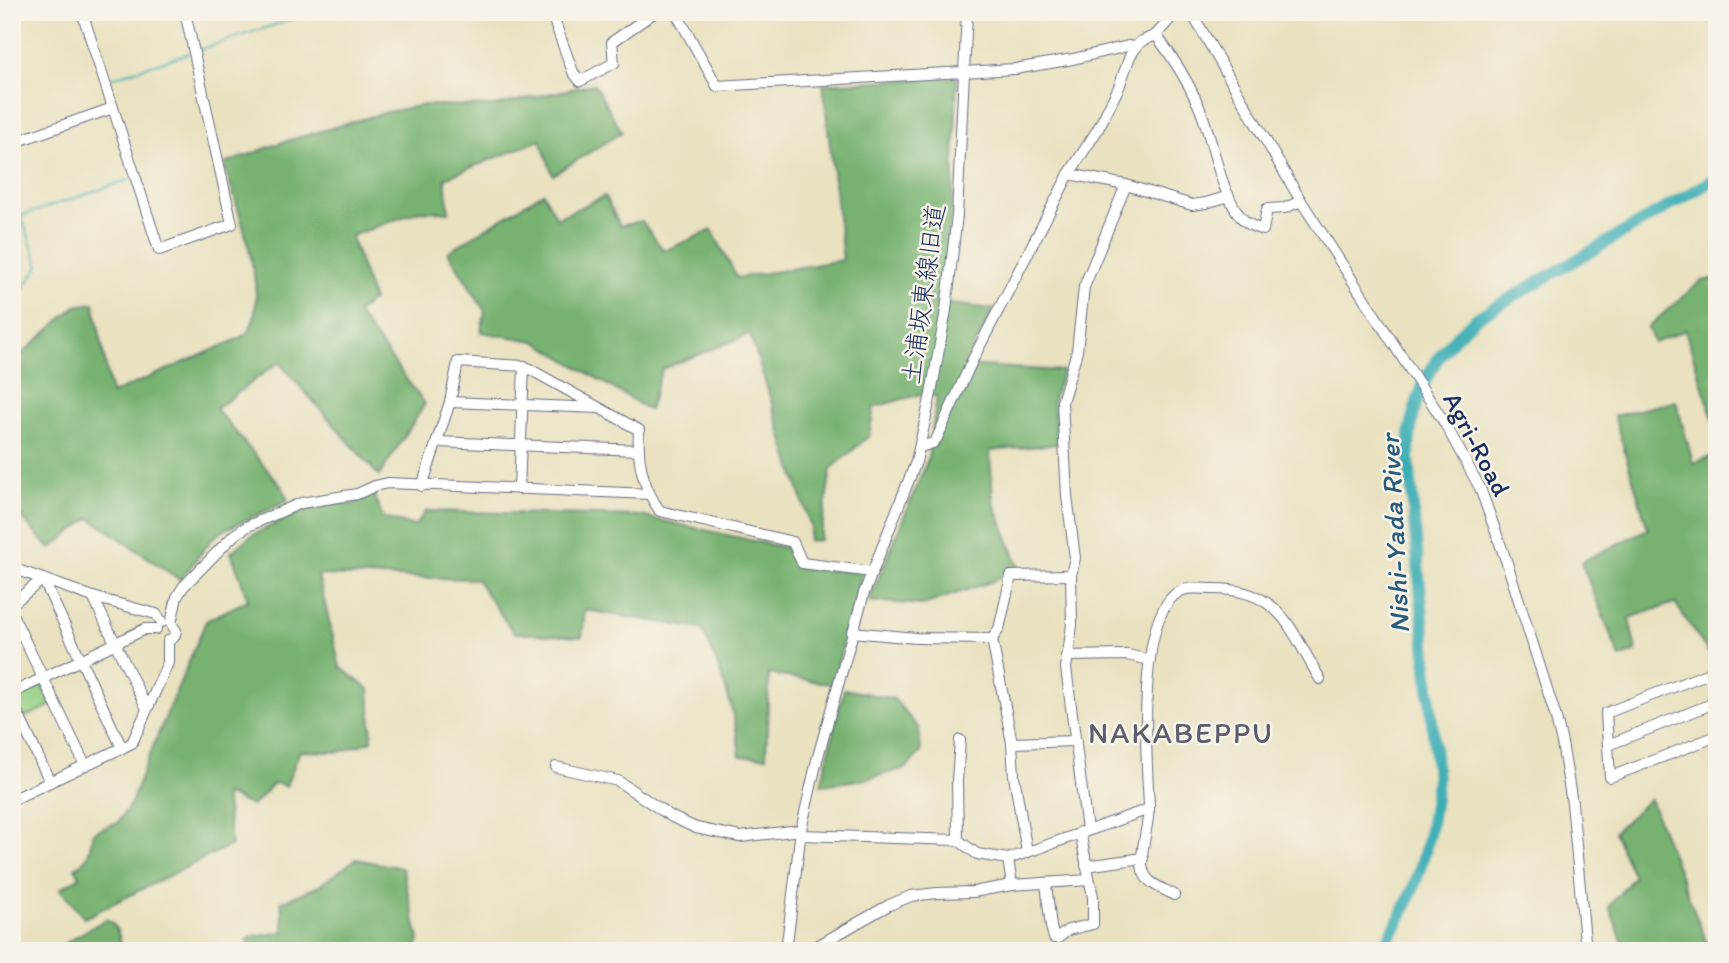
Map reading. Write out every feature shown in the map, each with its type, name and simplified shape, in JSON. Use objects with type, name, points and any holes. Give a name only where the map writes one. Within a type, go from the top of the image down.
[{"type":"street","points":[[82,12],[159,250],[232,224],[185,12]]},
{"type":"street","points":[[551,12],[573,72],[580,81],[614,63],[612,42],[655,12]]},
{"type":"street","points":[[674,12],[717,86],[1015,69],[1128,46],[1136,47]]},
{"type":"street","name":"土浦坂東線旧道","points":[[786,950],[801,833],[817,760],[852,632],[872,572],[904,497],[920,447],[946,310],[957,215],[967,12]]},
{"type":"street","points":[[920,447],[933,443],[937,438],[973,359],[1069,174],[1098,129],[1136,47],[1156,35],[1176,12]]},
{"type":"street","name":"Agri-Road","points":[[1191,12],[1301,201],[1470,467],[1490,513],[1562,743],[1572,803],[1586,951]]},
{"type":"street","points":[[1156,35],[1172,57],[1198,104],[1229,196],[1241,217],[1250,225],[1263,230],[1267,209],[1285,208],[1301,201]]},
{"type":"street","points":[[12,143],[113,108]]},
{"type":"street","points":[[1069,174],[1126,185],[1192,205],[1229,196]]},
{"type":"street","points":[[1046,884],[1054,937],[1058,938],[1068,930],[1093,924],[1093,897],[1086,866],[1076,741],[1067,680],[1066,656],[1073,609],[1071,575],[1075,558],[1066,496],[1062,402],[1077,351],[1084,287],[1126,185]]},
{"type":"street","points":[[422,486],[450,402],[458,362],[524,366],[639,430],[639,462],[650,494],[664,514],[793,542],[802,563],[872,572]]},
{"type":"street","points":[[519,489],[524,366]]},
{"type":"street","points":[[450,402],[603,409]]},
{"type":"street","points":[[437,442],[639,450]]},
{"type":"street","points":[[14,571],[156,614],[163,625],[176,631],[174,637],[169,640],[159,638],[163,625],[183,587],[234,535],[301,503],[356,494],[381,484],[650,494]]},
{"type":"street","points":[[1027,852],[1014,776],[1012,743],[992,639],[999,629],[1011,576],[1071,575]]},
{"type":"street","points":[[12,604],[43,579]]},
{"type":"street","points":[[43,579],[122,748]]},
{"type":"street","points":[[1174,895],[1146,876],[1143,872],[1143,858],[1149,808],[1145,761],[1150,660],[1154,634],[1175,594],[1187,589],[1233,589],[1260,597],[1279,611],[1320,679]]},
{"type":"street","points":[[93,597],[146,707]]},
{"type":"street","points":[[12,614],[85,765]]},
{"type":"street","points":[[12,693],[145,629],[163,625]]},
{"type":"street","points":[[852,632],[916,638],[992,639]]},
{"type":"street","points":[[13,797],[132,743],[167,663],[169,640]]},
{"type":"street","points":[[1066,656],[1127,655],[1150,660]]},
{"type":"street","points":[[1717,670],[1606,713],[1611,777],[1717,736]]},
{"type":"street","points":[[12,701],[50,782]]},
{"type":"street","points":[[1608,745],[1717,702]]},
{"type":"street","points":[[958,840],[957,780],[960,740]]},
{"type":"street","points":[[1012,743],[1076,741]]},
{"type":"street","points":[[556,766],[618,781],[672,817],[696,828],[740,837],[801,833],[958,840],[977,854],[1008,859],[1149,808]]},
{"type":"street","points":[[1086,866],[1143,858]]},
{"type":"street","points":[[1008,859],[1012,885]]},
{"type":"street","points":[[786,950],[817,946],[889,905],[911,897],[973,892],[1012,885],[1089,880]]},
{"type":"green space","points":[[957,77],[953,193],[941,303],[994,309],[964,365],[1063,371],[1053,399],[1058,444],[990,451],[993,500],[1019,568],[993,581],[923,605],[869,601],[928,459],[937,397],[925,393],[874,407],[869,436],[831,469],[820,540],[808,541],[811,528],[750,334],[662,369],[649,410],[535,341],[481,332],[485,311],[448,252],[543,193],[557,218],[605,196],[620,226],[642,221],[664,251],[712,230],[737,278],[843,260],[823,84]]},
{"type":"green space","points":[[594,84],[622,132],[553,175],[540,140],[445,178],[449,212],[419,211],[351,236],[373,300],[357,313],[425,404],[379,476],[279,362],[216,409],[282,487],[288,501],[228,528],[213,538],[180,580],[90,518],[50,549],[12,507],[12,363],[76,306],[94,303],[111,394],[236,340],[249,330],[255,315],[254,272],[243,224],[224,164],[283,142],[387,112],[424,105],[494,106]]},
{"type":"green space","points":[[1717,278],[1717,432],[1685,330],[1654,343],[1648,327],[1701,281]]},
{"type":"green space","points":[[1676,401],[1693,463],[1717,455],[1717,651],[1710,655],[1675,603],[1629,618],[1636,651],[1620,658],[1581,562],[1648,529],[1614,416]]},
{"type":"green space","points":[[373,493],[383,518],[415,526],[426,511],[641,516],[786,548],[797,568],[862,573],[832,684],[769,674],[766,757],[740,756],[727,691],[702,629],[585,610],[582,637],[514,633],[476,579],[318,575],[340,667],[369,689],[372,741],[339,752],[300,751],[286,786],[274,783],[252,806],[225,794],[231,845],[84,918],[60,889],[80,877],[75,868],[87,858],[94,832],[118,822],[131,803],[206,621],[248,600],[231,552],[252,535],[298,513],[330,503],[353,504]]},
{"type":"green space","points":[[42,684],[52,705],[23,718],[14,697]]},
{"type":"green space","points":[[844,689],[894,699],[919,729],[921,752],[906,768],[866,779],[821,785]]},
{"type":"green space","points":[[1650,799],[1710,951],[1626,951],[1609,906],[1634,877],[1614,832]]},
{"type":"green space","points":[[356,859],[402,868],[419,939],[416,951],[250,951],[248,937],[284,932],[281,902],[317,887]]},
{"type":"green space","points":[[106,919],[116,928],[123,951],[52,951]]},
{"type":"waterway","points":[[198,50],[314,12]]},
{"type":"waterway","points":[[108,79],[189,53]]},
{"type":"waterway","name":"Nishi-Yada River","points":[[1380,951],[1413,890],[1431,825],[1437,779],[1409,460],[1410,438],[1418,398],[1448,346],[1478,317],[1717,178]]},
{"type":"waterway","points":[[12,293],[21,292],[39,266],[21,216],[131,179]]},
{"type":"district","name":"NAKABEPPU","points":[[1181,732]]}]
